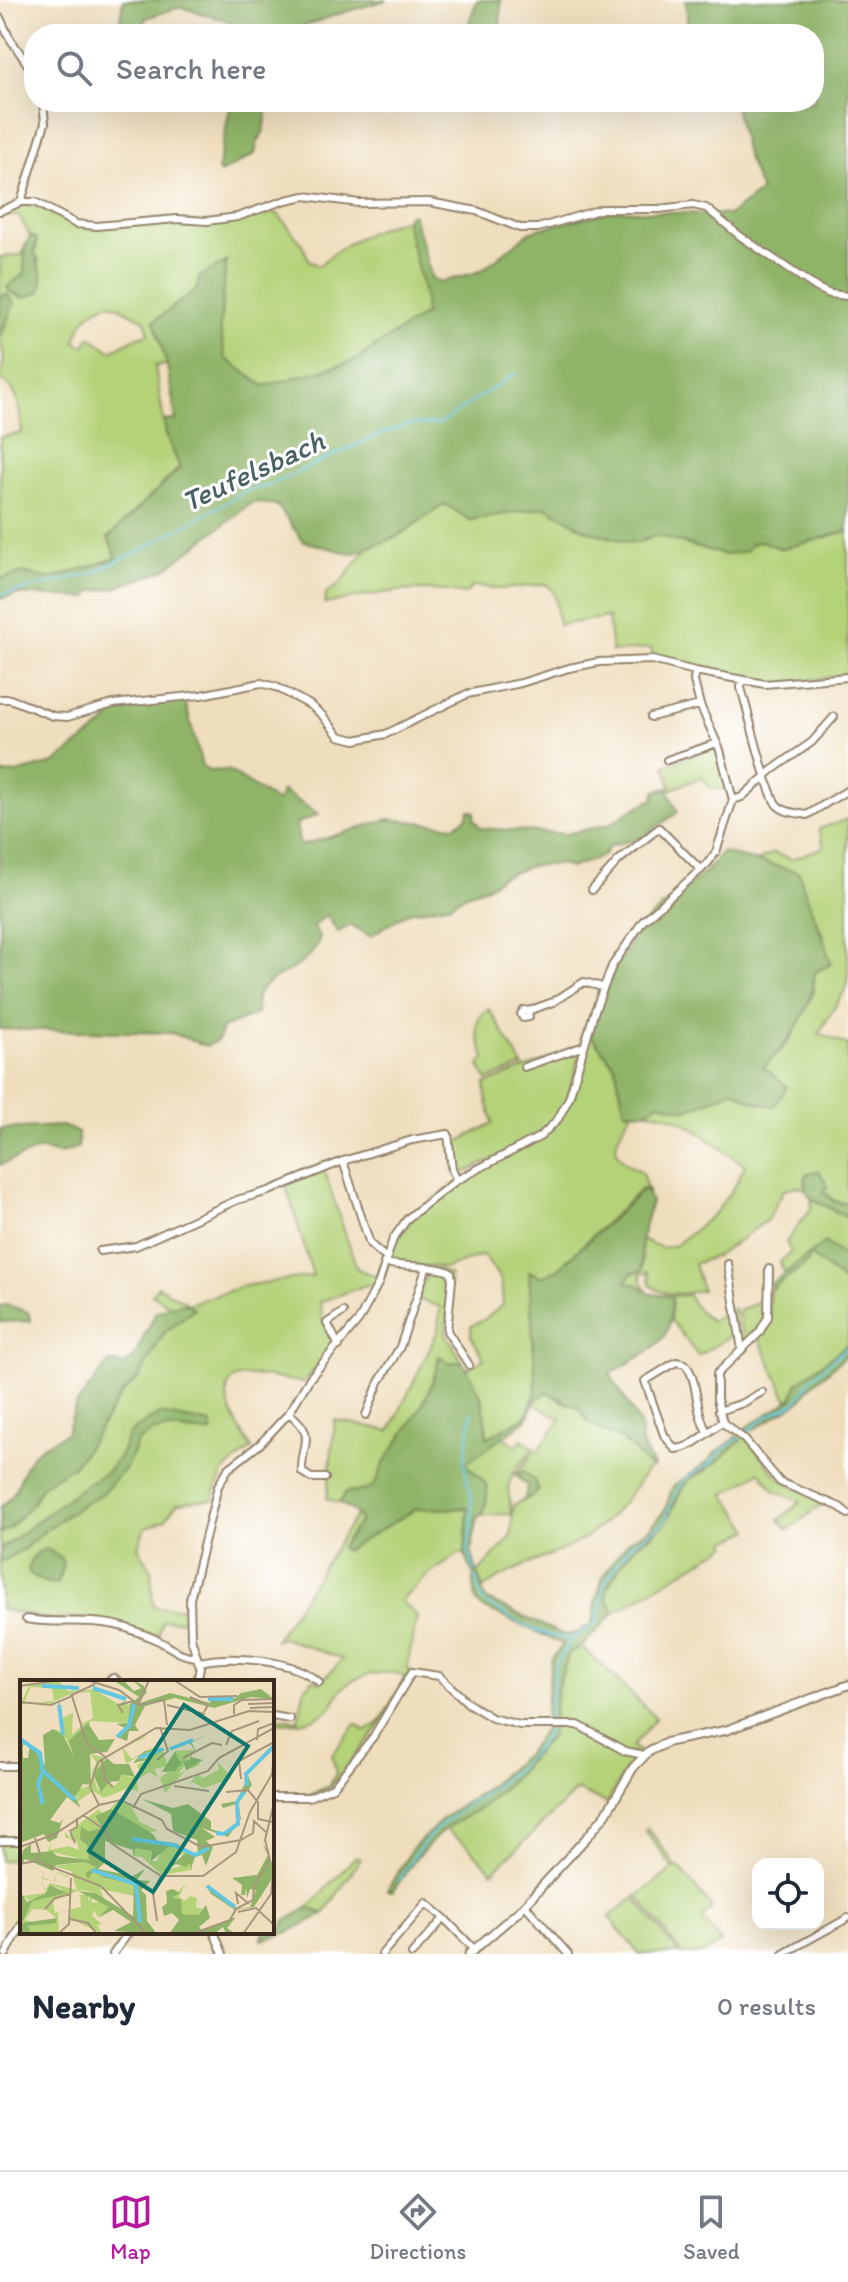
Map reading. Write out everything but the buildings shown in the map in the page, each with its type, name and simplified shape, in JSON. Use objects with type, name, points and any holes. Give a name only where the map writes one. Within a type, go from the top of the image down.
[{"type":"street","points":[[0,18],[24,59]]},
{"type":"street","points":[[21,202],[45,123],[44,112]]},
{"type":"street","points":[[0,211],[21,202],[35,202],[76,224],[96,226],[177,219],[221,220],[305,196],[359,203],[429,202],[477,211],[520,228],[538,228],[602,209],[659,209],[693,205],[706,208],[817,288],[830,294],[848,296]]},
{"type":"street","points":[[0,699],[10,699],[53,716],[67,717],[113,704],[201,695],[261,683],[276,687],[310,705],[339,736],[355,740],[386,734],[467,694],[521,683],[591,663],[652,660],[742,681],[773,684],[848,677]]},
{"type":"street","points":[[197,1680],[198,1660],[191,1638],[190,1599],[220,1480],[289,1413],[310,1378],[339,1346],[367,1307],[393,1239],[408,1218],[457,1180],[551,1128],[569,1098],[602,987],[612,966],[635,930],[701,870],[716,852],[733,800],[717,743],[700,705],[694,681],[695,671]]},
{"type":"street","points":[[742,681],[775,802],[792,812],[811,814],[848,790]]},
{"type":"street","points":[[651,717],[700,705]]},
{"type":"street","points":[[733,800],[739,799],[812,742],[834,717]]},
{"type":"street","points":[[667,760],[717,743]]},
{"type":"street","points":[[592,890],[619,860],[659,828],[701,870]]},
{"type":"street","points":[[528,1011],[553,1002],[579,984],[588,982],[602,987]]},
{"type":"street","points":[[524,1067],[584,1046]]},
{"type":"street","points":[[100,1251],[136,1246],[237,1200],[269,1191],[343,1161],[412,1140],[448,1134],[452,1170],[457,1180]]},
{"type":"street","points":[[343,1161],[370,1244],[385,1260],[426,1269],[444,1269],[451,1273],[447,1331],[469,1365]]},
{"type":"street","points":[[728,1264],[742,1350]]},
{"type":"street","points":[[366,1415],[379,1382],[400,1347],[426,1269]]},
{"type":"street","points":[[769,1269],[768,1317],[759,1333],[717,1374],[722,1422],[742,1437],[780,1482],[840,1507],[848,1514]]},
{"type":"street","points":[[339,1346],[327,1323],[343,1312]]},
{"type":"street","points":[[707,1432],[695,1398],[693,1376],[685,1364],[676,1362],[645,1381],[665,1438],[675,1449],[683,1448],[707,1432],[722,1422]]},
{"type":"street","points":[[719,1411],[762,1392]]},
{"type":"street","points":[[289,1413],[302,1423],[307,1434],[302,1472],[311,1478],[325,1478]]},
{"type":"street","points":[[26,1619],[45,1622],[87,1620],[129,1629],[198,1660],[276,1663],[302,1671],[319,1682]]},
{"type":"street","points":[[274,1797],[309,1797],[333,1787],[373,1737],[412,1672],[439,1676],[469,1704],[492,1718],[520,1725],[578,1725],[625,1751],[644,1755]]},
{"type":"street","points":[[382,1954],[426,1903],[444,1918],[472,1951],[525,1905],[601,1821],[644,1755],[668,1742],[727,1730],[848,1685]]},
{"type":"street","points":[[274,1716],[290,1719]]},
{"type":"street","points":[[525,1905],[568,1954]]},
{"type":"street","points":[[412,1954],[444,1918]]},
{"type":"street","points":[[783,1954],[848,1918]]},
{"type":"street","points":[[6,1954],[20,1928]]},
{"type":"street","points":[[113,1954],[128,1934]]},
{"type":"street","points":[[215,1934],[223,1954]]},
{"type":"green space","points":[[123,0],[387,0],[310,24],[230,24],[180,7],[146,18],[144,24],[119,24]]},
{"type":"green space","points":[[477,0],[501,0],[500,24],[469,24]]},
{"type":"green space","points":[[686,0],[848,0],[848,531],[782,549],[762,541],[751,544],[746,551],[724,555],[656,535],[638,543],[627,542],[586,530],[546,507],[470,520],[445,504],[396,537],[352,554],[303,541],[277,505],[253,502],[164,570],[115,588],[92,591],[87,598],[16,594],[0,599],[0,579],[21,573],[51,579],[117,558],[108,538],[180,468],[166,435],[164,421],[176,420],[167,365],[154,321],[197,289],[199,277],[226,262],[220,327],[225,358],[264,386],[352,362],[425,314],[424,294],[406,223],[407,216],[413,214],[432,279],[442,282],[481,271],[531,231],[614,210],[729,215],[761,191],[746,155],[736,112],[824,112],[824,24],[687,24]]},
{"type":"green space","points":[[229,112],[267,112],[255,154],[220,173],[218,169]]},
{"type":"green space","points":[[25,204],[41,208],[75,226],[171,221],[217,223],[237,221],[262,211],[278,214],[302,244],[309,260],[318,266],[360,237],[407,219],[424,294],[425,314],[352,362],[264,386],[225,358],[220,327],[226,262],[155,321],[167,365],[155,366],[166,435],[180,467],[108,538],[118,557],[51,579],[21,573],[0,579],[0,437],[22,433],[15,395],[0,380],[4,359],[0,339],[14,303],[6,295],[0,296],[0,257],[22,255],[25,247],[24,274],[8,289],[20,297],[39,261],[35,254],[37,243],[34,236],[30,236],[19,216],[0,216],[0,213]],"holes":[[[111,303],[145,320],[149,334],[111,351],[90,337],[84,347],[75,341],[87,316],[103,305]]]},
{"type":"green space","points":[[30,236],[37,239],[35,250],[42,285],[40,292],[24,298],[10,292],[7,287],[24,274],[25,247]]},
{"type":"green space","points":[[7,294],[14,303],[0,339],[0,296]]},
{"type":"green space","points":[[445,504],[470,520],[546,507],[586,530],[627,542],[647,540],[656,535],[698,548],[746,551],[751,544],[762,541],[782,549],[848,531],[848,674],[780,682],[750,681],[653,658],[651,648],[612,652],[608,617],[558,625],[555,596],[545,584],[504,589],[473,586],[465,594],[429,590],[394,592],[325,604],[326,593],[339,585],[367,548],[396,537]]},
{"type":"green space","points":[[185,701],[202,766],[209,771],[228,770],[277,802],[282,791],[319,814],[296,824],[300,846],[389,819],[455,826],[466,818],[469,810],[475,812],[474,819],[481,828],[566,834],[610,824],[654,799],[655,791],[668,791],[678,812],[641,838],[609,846],[603,856],[570,868],[561,864],[530,866],[501,877],[451,904],[409,912],[370,936],[351,925],[338,932],[326,915],[313,927],[320,937],[308,957],[271,981],[258,994],[257,1014],[222,1028],[218,1040],[206,1046],[172,1033],[0,1029],[0,774],[54,763],[120,709]]},
{"type":"green space","points":[[717,748],[729,790],[711,788],[701,777],[668,791],[655,791],[671,787],[665,765]]},
{"type":"green space","points":[[848,819],[848,985],[819,1033],[848,1045],[848,1204],[834,1201],[806,1174],[805,1189],[796,1186],[784,1190],[767,1220],[718,1255],[694,1264],[702,1290],[682,1294],[661,1291],[650,1284],[648,1272],[640,1275],[646,1291],[638,1285],[625,1283],[632,1273],[642,1271],[641,1239],[662,1248],[676,1245],[716,1212],[745,1165],[673,1117],[646,1112],[659,1103],[687,1110],[734,1090],[751,1100],[764,1067],[790,1041],[813,994],[824,937],[804,894],[799,873],[757,861],[773,853],[792,859],[824,847],[819,829]]},
{"type":"green space","points":[[721,852],[799,872],[831,964],[815,972],[809,1000],[798,1024],[764,1067],[787,1087],[774,1107],[751,1100],[734,1090],[687,1110],[659,1103],[646,1112],[625,1111],[615,1066],[590,1035],[601,1002],[622,956],[641,928],[707,870]]},
{"type":"green space","points":[[489,1009],[523,1066],[487,1080],[479,1066],[485,1058],[477,1025]]},
{"type":"green space","points":[[590,1035],[615,1066],[625,1111],[632,1113],[617,1140],[618,1154],[630,1166],[641,1171],[648,1190],[641,1189],[558,1269],[543,1277],[530,1272],[536,1393],[525,1417],[487,1439],[483,1400],[467,1369],[484,1359],[471,1336],[471,1326],[503,1305],[501,1280],[483,1255],[446,1268],[391,1263],[388,1260],[408,1224],[438,1196],[539,1139],[555,1126],[573,1095]]},
{"type":"green space","points":[[578,1048],[581,1051],[569,1093],[550,1125],[514,1149],[462,1174],[455,1173],[452,1145],[493,1123],[485,1084]]},
{"type":"green space","points":[[63,1126],[78,1133],[78,1147],[59,1154],[40,1149],[0,1165],[0,1129]]},
{"type":"green space","points":[[324,1170],[357,1269],[379,1277],[375,1287],[366,1285],[320,1302],[323,1320],[335,1345],[304,1383],[258,1376],[234,1379],[227,1393],[229,1403],[237,1424],[252,1448],[223,1472],[212,1500],[177,1504],[165,1520],[145,1528],[138,1547],[151,1569],[153,1604],[156,1607],[187,1609],[186,1620],[163,1621],[157,1638],[108,1621],[77,1618],[52,1620],[0,1609],[0,1562],[24,1549],[44,1531],[103,1493],[126,1467],[138,1441],[154,1431],[171,1429],[207,1433],[211,1424],[160,1414],[128,1436],[120,1456],[106,1473],[86,1484],[0,1550],[0,1533],[32,1504],[42,1486],[72,1466],[83,1454],[120,1396],[138,1379],[163,1334],[193,1309],[189,1304],[243,1286],[313,1276],[286,1185]]},
{"type":"green space","points":[[819,1171],[826,1181],[827,1187],[823,1191],[834,1201],[848,1204],[848,1218],[811,1198],[805,1189],[806,1174]]},
{"type":"green space","points":[[645,1188],[651,1202],[641,1239],[642,1271],[632,1273],[626,1282],[638,1285],[651,1294],[672,1296],[670,1321],[665,1335],[654,1347],[610,1374],[641,1426],[641,1441],[653,1467],[646,1464],[622,1439],[591,1425],[578,1407],[547,1392],[536,1400],[526,1420],[465,1464],[483,1480],[487,1491],[471,1551],[485,1599],[561,1634],[574,1634],[585,1628],[593,1623],[603,1577],[629,1541],[649,1529],[665,1510],[673,1486],[738,1437],[741,1440],[717,1462],[691,1478],[682,1488],[664,1524],[635,1546],[621,1564],[607,1588],[606,1598],[615,1612],[581,1647],[569,1653],[557,1690],[551,1736],[511,1781],[481,1808],[444,1829],[416,1858],[393,1891],[387,1890],[412,1849],[443,1819],[492,1784],[526,1754],[544,1730],[551,1660],[563,1644],[481,1607],[476,1601],[473,1573],[465,1554],[468,1508],[416,1509],[345,1551],[341,1548],[360,1521],[357,1514],[340,1503],[346,1492],[371,1488],[376,1482],[386,1460],[425,1398],[439,1356],[450,1363],[462,1361],[469,1372],[481,1398],[487,1438],[525,1417],[536,1393],[529,1271],[543,1277],[558,1269]]},
{"type":"green space","points":[[811,1198],[848,1218],[848,1260],[832,1247],[822,1263],[848,1285],[848,1344],[788,1401],[758,1336],[767,1322],[771,1283],[772,1288],[808,1262],[808,1255],[785,1274],[780,1262],[791,1252],[786,1242],[812,1207]]},
{"type":"green space","points":[[825,1242],[848,1260],[848,1285],[810,1255],[808,1262],[772,1289],[772,1283]]},
{"type":"green space","points":[[437,1270],[450,1275],[446,1333],[462,1361],[450,1363],[439,1357],[421,1408],[374,1485],[364,1491],[346,1492],[340,1503],[327,1499],[335,1420],[390,1431],[438,1331],[440,1307],[417,1299],[428,1271]]},
{"type":"green space","points":[[158,1286],[187,1303],[170,1306],[152,1294]]},
{"type":"green space","points":[[688,1295],[696,1308],[711,1321],[734,1308],[737,1332],[698,1356],[670,1319],[672,1296]]},
{"type":"green space","points":[[766,1298],[761,1324],[744,1345],[738,1311]]},
{"type":"green space","points":[[187,1303],[194,1309],[163,1334],[138,1379],[120,1396],[83,1454],[72,1466],[42,1486],[32,1504],[9,1529],[0,1533],[0,1507],[15,1491],[30,1458],[42,1446],[67,1432],[76,1405],[109,1362],[125,1365],[133,1359],[156,1312]]},
{"type":"green space","points":[[8,1305],[28,1312],[31,1321],[0,1322],[0,1306]]},
{"type":"green space","points":[[848,1344],[848,1354],[809,1388],[800,1401],[745,1435],[741,1431],[792,1399],[797,1383]]},
{"type":"green space","points":[[547,1392],[578,1407],[588,1422],[622,1439],[653,1467],[647,1470],[619,1508],[593,1532],[571,1546],[506,1574],[483,1589],[478,1573],[511,1537],[513,1505],[534,1495],[537,1485],[524,1472],[515,1475],[538,1451],[561,1419],[534,1404],[540,1395]]},
{"type":"green space","points":[[160,1414],[211,1424],[213,1431],[154,1431],[138,1441],[126,1467],[103,1493],[44,1531],[24,1549],[0,1562],[0,1550],[86,1484],[106,1473],[120,1456],[128,1436]]},
{"type":"green space","points":[[741,1431],[778,1477],[794,1487],[829,1499],[788,1530],[779,1520],[801,1501],[775,1491],[760,1472],[725,1494],[750,1530],[615,1612],[606,1599],[607,1588],[621,1564],[635,1546],[652,1536],[668,1519],[682,1488],[691,1478],[706,1471]]},
{"type":"green space","points":[[502,1436],[517,1446],[522,1439],[534,1448],[515,1470],[508,1486],[511,1514],[482,1515],[486,1504],[464,1464]]},
{"type":"green space","points":[[524,1471],[534,1480],[539,1491],[525,1500],[527,1485],[515,1475]]},
{"type":"green space","points":[[469,1508],[465,1554],[459,1554],[427,1576],[401,1601],[417,1616],[407,1668],[411,1671],[382,1722],[331,1787],[305,1796],[329,1786],[336,1774],[332,1755],[356,1724],[366,1731],[380,1722],[405,1678],[384,1673],[358,1679],[345,1686],[329,1709],[320,1715],[301,1722],[276,1722],[276,1718],[298,1720],[305,1686],[313,1679],[321,1682],[343,1659],[283,1638],[275,1640],[357,1514],[360,1521],[341,1547],[345,1550],[416,1509]]},
{"type":"green space","points":[[47,1549],[60,1557],[63,1563],[58,1584],[44,1582],[29,1573],[33,1557]]},
{"type":"green space","points":[[581,1647],[656,1718],[632,1747],[640,1753],[624,1772],[607,1804],[577,1790],[493,1872],[469,1847],[444,1828],[481,1808],[511,1781],[550,1736],[557,1690],[569,1652]]},
{"type":"green space","points":[[648,1828],[675,1865],[674,1868],[679,1867],[712,1908],[702,1919],[721,1942],[705,1954],[682,1954],[639,1898],[637,1900],[679,1954],[639,1954],[609,1917],[673,1869],[645,1830]]},
{"type":"green space","points":[[0,1843],[20,1843],[20,1857],[0,1861]]},
{"type":"green space","points":[[356,1856],[361,1858],[324,1914],[308,1908]]},
{"type":"green space","points":[[308,1908],[324,1914],[287,1933],[262,1940],[263,1934],[274,1934],[274,1931],[283,1928],[285,1921]]},
{"type":"waterway","name":"Teufelsbach","points":[[0,595],[88,575],[139,551],[247,491],[268,486],[378,435],[407,425],[439,424],[516,373]]},
{"type":"waterway","points":[[744,1434],[763,1419],[796,1402],[811,1379],[848,1346]]},
{"type":"waterway","points":[[472,1412],[464,1464],[471,1496],[472,1528],[468,1548],[475,1572]]},
{"type":"waterway","points":[[549,1721],[555,1666],[571,1639],[597,1623],[605,1582],[630,1546],[665,1522],[684,1479],[709,1465],[739,1438]]},
{"type":"waterway","points":[[476,1578],[482,1601],[536,1630],[571,1639]]},
{"type":"waterway","points":[[398,1881],[433,1833],[517,1768],[542,1741],[548,1728]]}]
